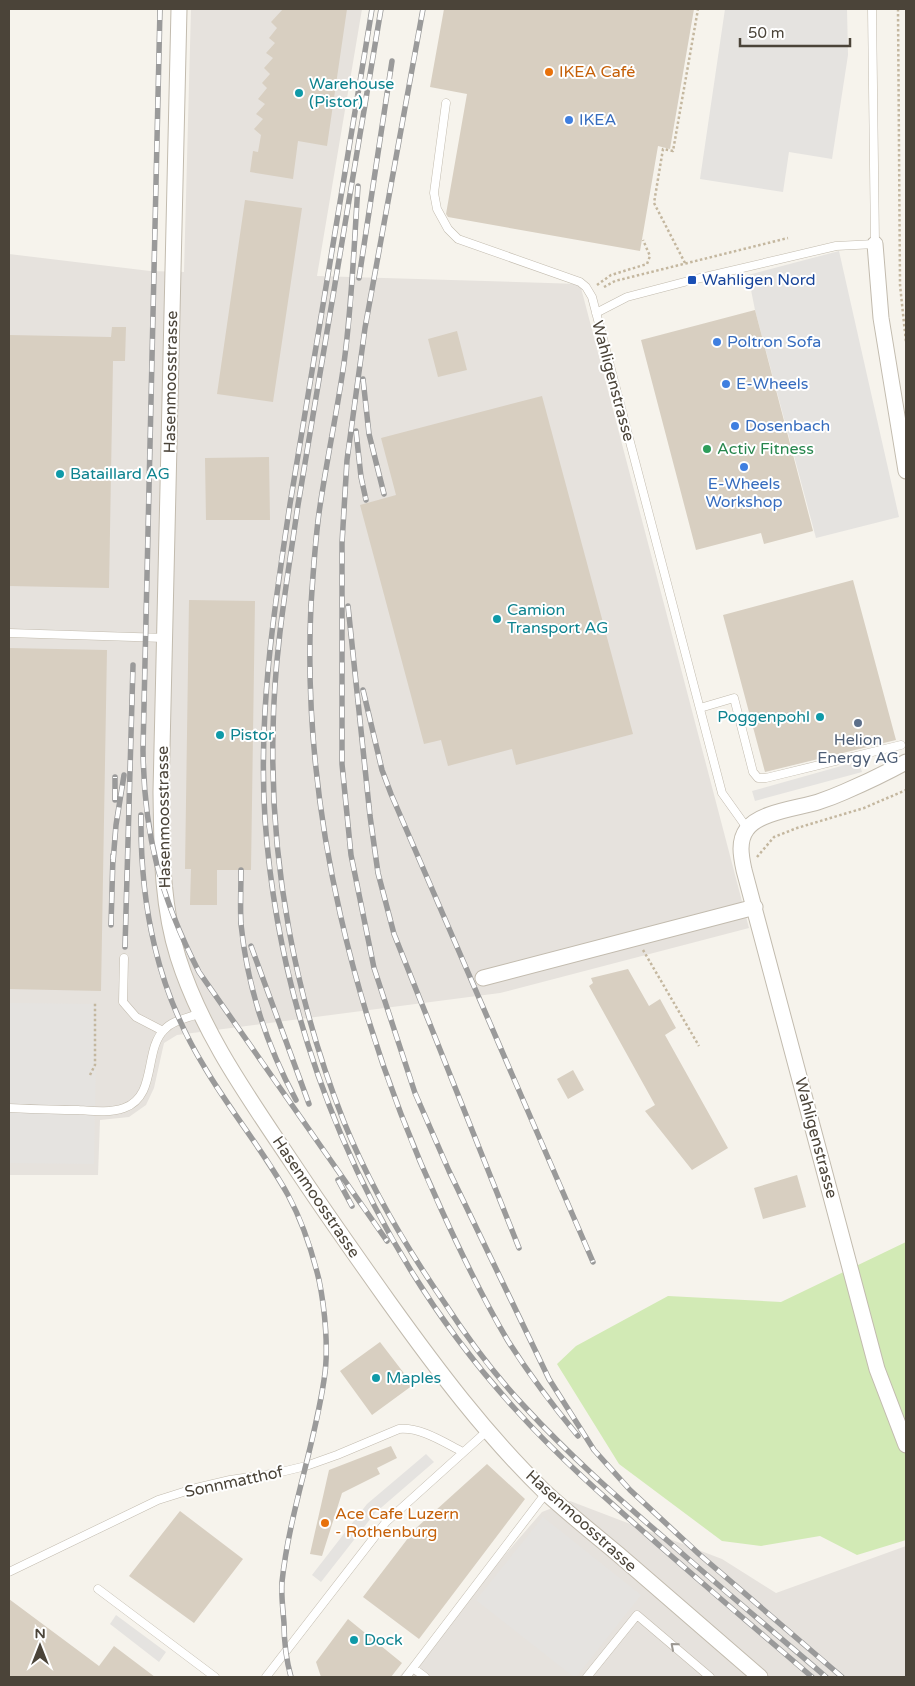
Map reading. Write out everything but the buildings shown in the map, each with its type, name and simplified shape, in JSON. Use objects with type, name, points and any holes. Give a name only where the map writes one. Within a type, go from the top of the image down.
[{"type":"street","name":"Hasenmoosstrasse","points":[[179,9],[161,792],[163,877],[168,916],[177,955],[200,1014],[224,1059],[320,1205],[440,1375],[487,1431],[546,1493],[754,1675]]},
{"type":"street","points":[[875,244],[881,318],[906,471]]},
{"type":"street","points":[[748,828],[755,821],[769,815],[819,802],[843,793],[906,762]]},
{"type":"street","name":"Wahligenstrasse","points":[[748,828],[742,838],[740,850],[744,870],[877,1369],[906,1445]]},
{"type":"street","points":[[483,978],[755,907]]},
{"type":"lane","points":[[872,9],[875,244]]},
{"type":"lane","points":[[446,103],[434,193],[437,209],[448,229],[458,240],[580,282],[591,295],[596,313]]},
{"type":"lane","name":"Wahligenstrasse","points":[[748,828],[722,793],[596,313],[627,297],[692,280],[836,246],[875,244]]},
{"type":"lane","points":[[9,633],[165,638]]},
{"type":"lane","points":[[700,708],[734,698],[753,772],[758,778],[766,778],[901,745]]},
{"type":"lane","points":[[124,958],[123,1002],[136,1017],[163,1031]]},
{"type":"lane","points":[[9,1108],[108,1111],[125,1108],[134,1103],[143,1091],[154,1049],[163,1031],[174,1023],[200,1014]]},
{"type":"lane","name":"Sonnmatthof","points":[[9,1572],[158,1500],[213,1484],[277,1474],[306,1466],[399,1430],[408,1428],[417,1430],[463,1452]]},
{"type":"lane","points":[[266,1677],[386,1522],[487,1431]]},
{"type":"lane","points":[[406,1677],[546,1493]]},
{"type":"lane","points":[[98,1588],[215,1677]]},
{"type":"lane","points":[[587,1677],[637,1615],[710,1677]]},
{"type":"lane","points":[[413,1668],[425,1677]]},
{"type":"path","points":[[685,262],[654,203],[664,150],[673,151],[698,9]]},
{"type":"path","points":[[898,9],[900,285],[906,342]]},
{"type":"path","points":[[604,287],[615,280],[788,238]]},
{"type":"path","points":[[591,295],[599,283],[611,275],[647,264],[650,256],[643,240]]},
{"type":"path","points":[[752,862],[774,837],[864,808],[906,790]]},
{"type":"path","points":[[636,938],[699,1046]]},
{"type":"path","points":[[90,1075],[95,1065],[95,1002]]},
{"type":"shaded area","points":[[191,9],[362,9],[317,276],[580,284],[749,928],[500,993],[177,1035],[164,1043],[154,1088],[146,1105],[129,1117],[100,1120],[98,1175],[9,1175],[9,254],[150,271],[184,272]]},
{"type":"shaded area","points":[[725,9],[847,9],[848,55],[832,159],[789,152],[783,192],[700,179]]},
{"type":"shaded area","points":[[839,251],[899,517],[816,538],[755,310],[748,275]]},
{"type":"shaded area","points":[[859,761],[862,772],[755,801],[752,791]]},
{"type":"shaded area","points":[[9,1003],[97,1004],[94,1164],[9,1163]]},
{"type":"shaded area","points":[[426,1454],[434,1462],[375,1513],[321,1582],[312,1575],[367,1504]]},
{"type":"shaded area","points":[[570,1501],[722,1559],[776,1593],[906,1546],[906,1677],[399,1677],[542,1512]]},
{"type":"shaded area","points":[[543,1517],[641,1595],[576,1677],[476,1600]]},
{"type":"shaded area","points":[[116,1615],[166,1652],[159,1662],[110,1624]]},
{"type":"green space","points":[[906,1242],[906,1540],[857,1555],[820,1536],[761,1546],[722,1541],[619,1464],[557,1364],[576,1346],[668,1296],[781,1302]]},
{"type":"railway","points":[[160,9],[143,750],[144,781],[151,838],[164,891],[185,944],[199,972],[387,1241]]},
{"type":"railway","points":[[372,9],[290,504],[269,661],[263,779],[265,819],[274,900],[290,980],[313,1059],[341,1136],[376,1210],[417,1281],[464,1348],[516,1410],[568,1464],[812,1677]]},
{"type":"railway","points":[[381,9],[298,505],[276,674],[273,731],[276,831],[281,880],[299,979],[327,1075],[344,1122],[365,1169],[402,1237],[462,1329],[492,1369],[541,1424],[595,1476],[826,1677]]},
{"type":"railway","points":[[423,9],[365,328],[347,460],[342,543],[342,764],[351,855],[374,968],[415,1093],[449,1171],[549,1379],[594,1450],[630,1490],[700,1555],[842,1677]]},
{"type":"railway","points":[[359,278],[392,61]]},
{"type":"railway","points":[[358,186],[347,341],[319,513],[311,605],[310,683],[315,760],[325,838],[341,916],[360,992],[384,1067],[411,1140],[457,1244],[481,1293],[508,1341],[533,1378],[578,1436]]},
{"type":"railway","points":[[363,379],[369,434],[384,494]]},
{"type":"railway","points":[[356,431],[361,477],[366,500]]},
{"type":"railway","points":[[348,606],[370,816],[378,873],[394,934],[519,1248]]},
{"type":"railway","points":[[125,947],[133,665]]},
{"type":"railway","points":[[363,690],[382,770],[391,794],[593,1262]]},
{"type":"railway","points":[[113,862],[116,825],[124,775]]},
{"type":"railway","points":[[115,777],[115,800]]},
{"type":"railway","points":[[141,815],[141,849],[148,914],[163,978],[188,1038],[205,1068],[288,1195],[306,1236],[321,1291],[326,1343],[324,1380],[320,1405],[290,1531],[282,1582],[285,1644],[291,1677]]},
{"type":"railway","points":[[111,925],[113,855]]},
{"type":"railway","points":[[241,870],[241,924],[253,992],[267,1037],[296,1100]]},
{"type":"railway","points":[[251,946],[309,1104]]},
{"type":"railway","points":[[338,1180],[352,1206]]},
{"type":"place","name":"IKEA Café","points":[[549,72]]},
{"type":"place","name":"Warehouse (Pistor)","points":[[299,93]]},
{"type":"place","name":"IKEA","points":[[569,120]]},
{"type":"place","name":"Wahligen Nord","points":[[692,280]]},
{"type":"place","name":"Poltron Sofa","points":[[717,342]]},
{"type":"place","name":"E-Wheels","points":[[726,384]]},
{"type":"place","name":"Dosenbach","points":[[735,426]]},
{"type":"place","name":"Activ Fitness","points":[[707,449]]},
{"type":"place","name":"E-Wheels Workshop","points":[[744,467]]},
{"type":"place","name":"Bataillard AG","points":[[60,474]]},
{"type":"place","name":"Camion Transport AG","points":[[497,619]]},
{"type":"place","name":"Poggenpohl","points":[[820,717]]},
{"type":"place","name":"Helion Energy AG","points":[[858,723]]},
{"type":"place","name":"Pistor","points":[[220,735]]},
{"type":"place","name":"Maples","points":[[376,1378]]},
{"type":"place","name":"Ace Cafe Luzern - Rothenburg","points":[[325,1523]]},
{"type":"place","name":"Dock","points":[[354,1640]]}]
